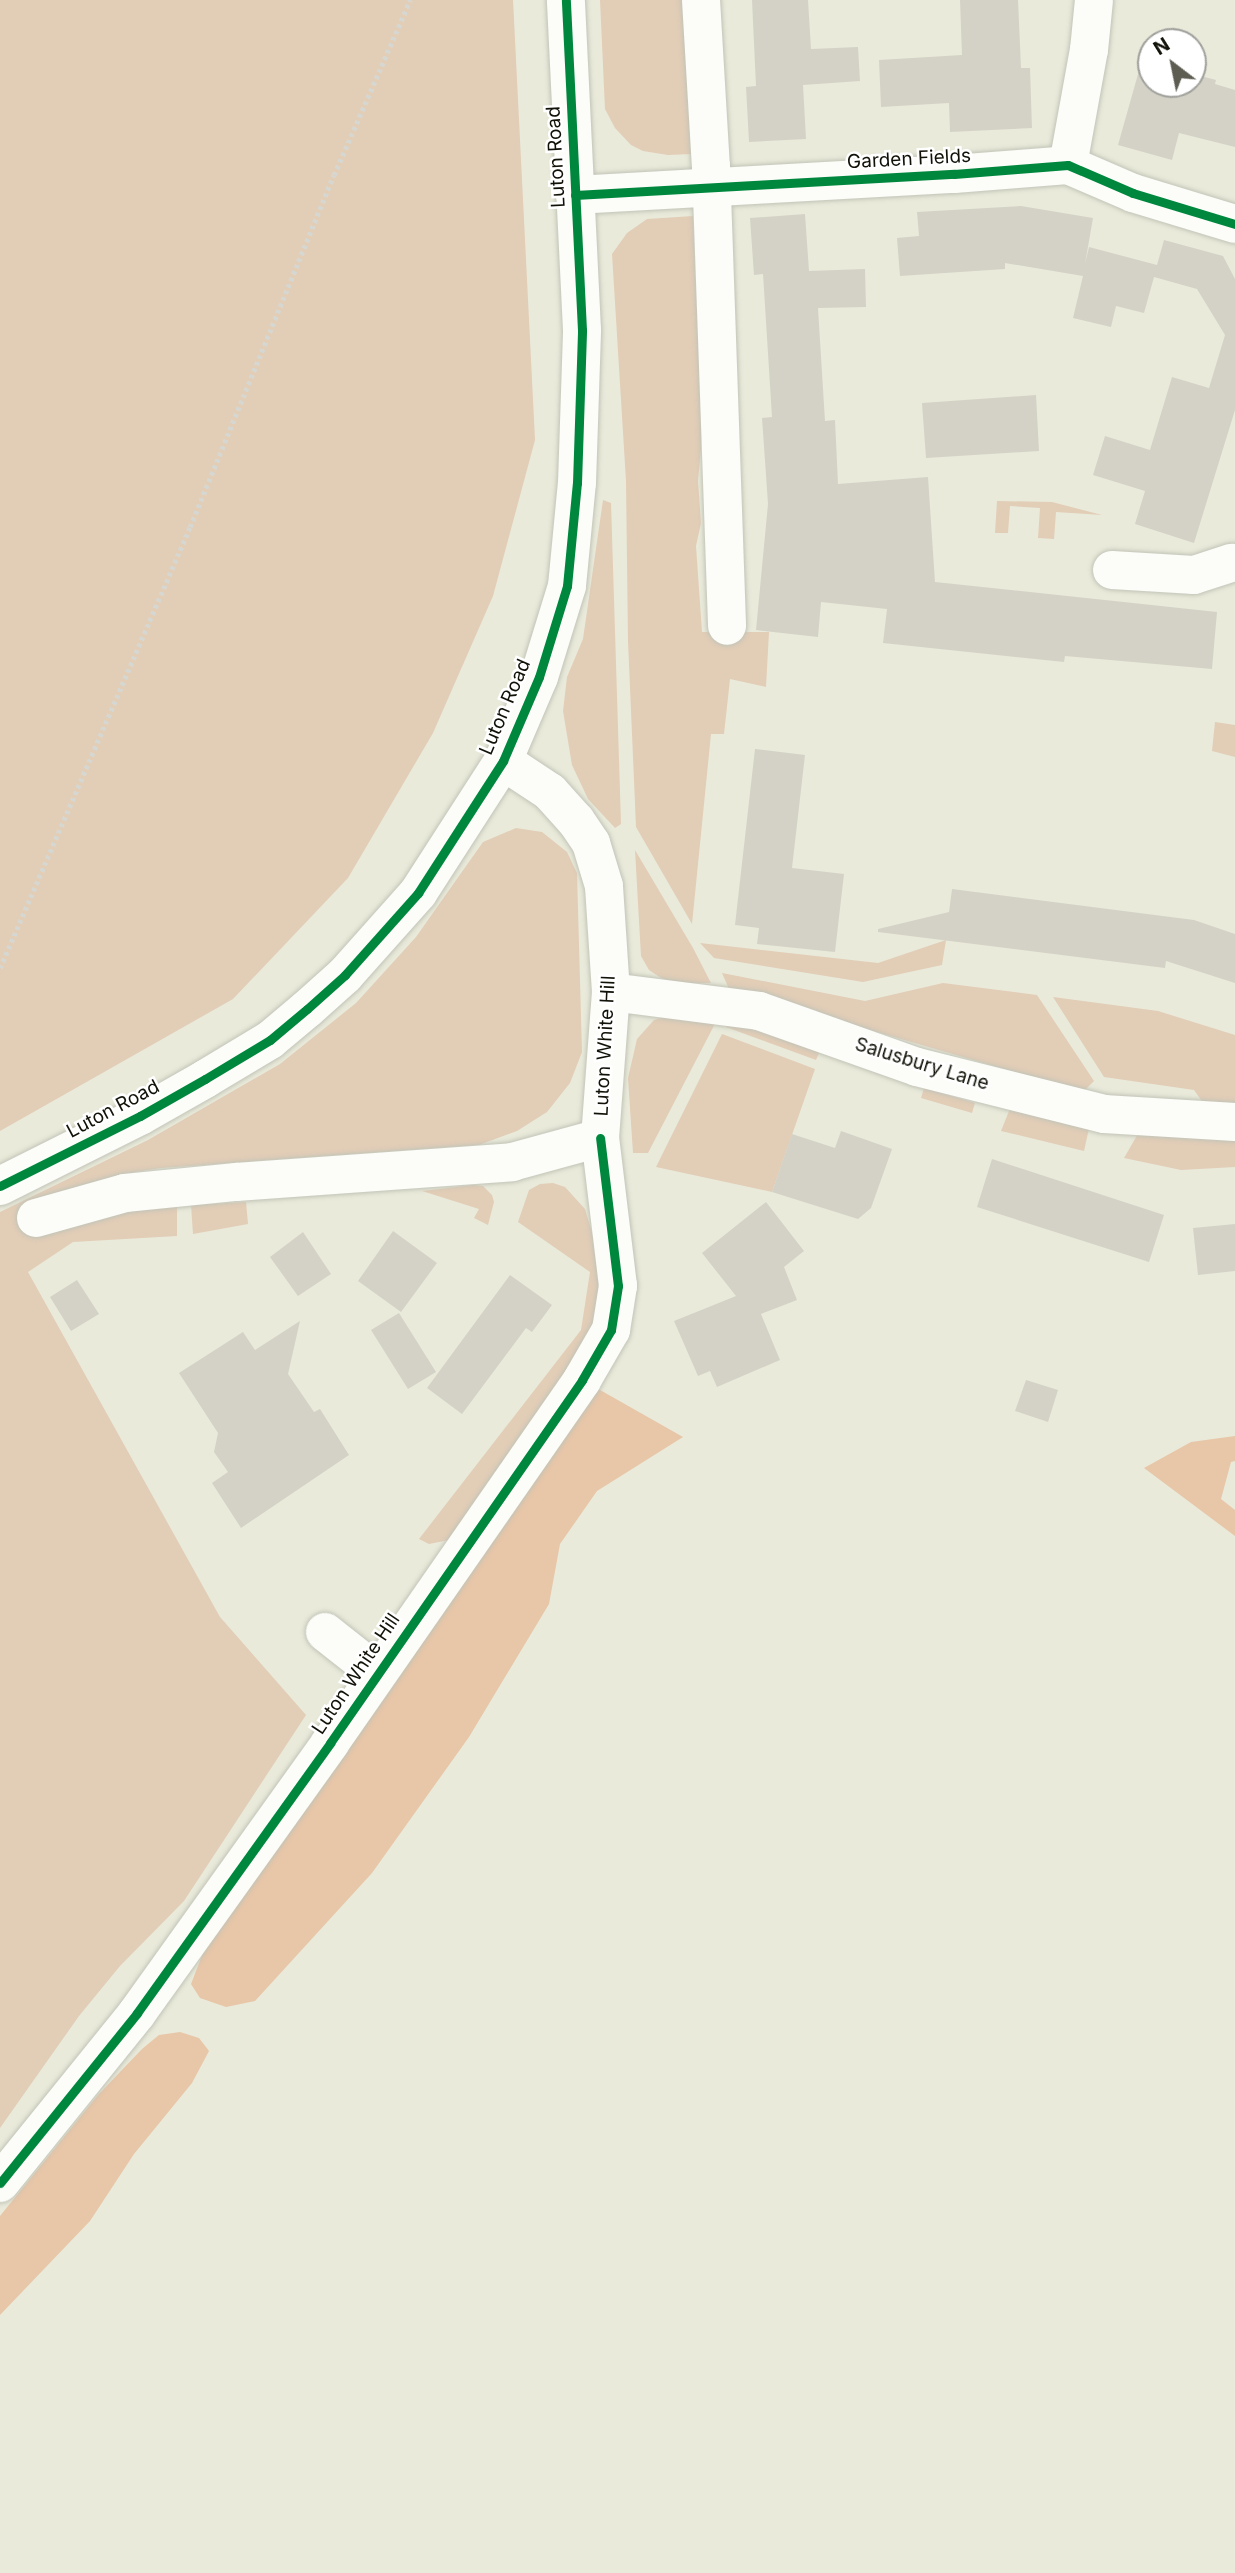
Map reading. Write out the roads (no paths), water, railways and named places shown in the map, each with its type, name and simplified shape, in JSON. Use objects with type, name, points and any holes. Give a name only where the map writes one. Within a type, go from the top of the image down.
[{"type":"street","name":"Luton Road","points":[[0,1186],[141,1116],[270,1040],[307,1009],[345,975],[418,893],[503,761],[539,677],[567,586],[582,423],[582,330],[566,0]]},
{"type":"street","points":[[701,0],[711,187],[727,626]]},
{"type":"street","points":[[1068,165],[1089,50],[1094,0]]},
{"type":"street","name":"Garden Fields","points":[[575,195],[1068,165],[1133,193],[1235,224]]},
{"type":"street","points":[[1112,570],[1194,575],[1234,567]]},
{"type":"street","name":"Luton White Hill","points":[[0,2183],[137,2013],[330,1743],[582,1380],[611,1330],[618,1286],[600,1138],[611,992],[604,886],[591,843],[550,792],[503,761]]},
{"type":"street","name":"Salusbury Lane","points":[[611,992],[759,1011],[917,1067],[1104,1114],[1235,1122]]},
{"type":"street","points":[[36,1218],[125,1193],[236,1182],[512,1162],[600,1138]]},
{"type":"street","points":[[325,1632],[377,1673]]}]
